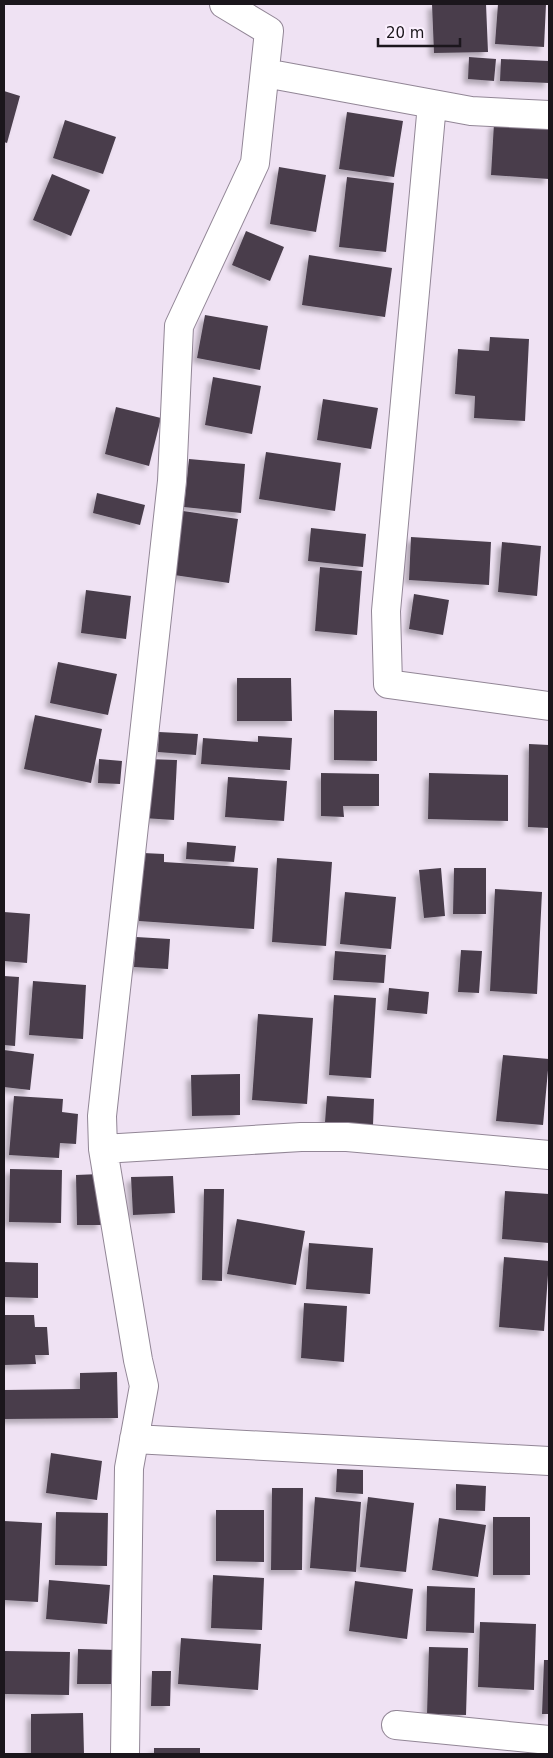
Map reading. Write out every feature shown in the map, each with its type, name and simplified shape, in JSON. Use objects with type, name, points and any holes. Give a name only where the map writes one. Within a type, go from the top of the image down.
[{"type":"street","points":[[125,1754],[129,1468],[144,1386],[138,1360],[104,1149],[102,1116],[172,481],[178,326],[255,163],[265,74],[269,31],[224,4]]},
{"type":"street","points":[[265,74],[470,111],[549,114]]},
{"type":"street","points":[[432,104],[386,611],[388,684],[549,706]]},
{"type":"street","points":[[104,1149],[301,1137],[347,1137],[549,1155]]},
{"type":"street","points":[[134,1439],[549,1461]]},
{"type":"street","points":[[396,1725],[549,1740]]},
{"type":"building","points":[[432,4],[486,4],[488,52],[434,53]]},
{"type":"building","points":[[498,4],[546,4],[544,47],[495,44]]},
{"type":"building","points":[[469,57],[496,59],[494,81],[468,79]]},
{"type":"building","points":[[501,59],[549,61],[549,83],[500,81]]},
{"type":"building","points":[[4,91],[20,96],[7,143],[4,142]]},
{"type":"building","points":[[347,112],[403,121],[394,177],[339,169]]},
{"type":"building","points":[[65,120],[116,137],[103,174],[53,158]]},
{"type":"building","points":[[494,123],[549,127],[549,179],[491,175]]},
{"type":"building","points":[[279,167],[326,175],[316,232],[270,224]]},
{"type":"building","points":[[52,174],[90,190],[71,236],[33,220]]},
{"type":"building","points":[[347,177],[394,183],[386,252],[339,247]]},
{"type":"building","points":[[246,231],[284,247],[270,281],[232,265]]},
{"type":"building","points":[[309,255],[392,268],[385,317],[302,305]]},
{"type":"building","points":[[205,315],[268,326],[260,370],[197,358]]},
{"type":"building","points":[[490,337],[529,339],[525,421],[474,418],[475,396],[455,394],[458,349],[489,351]]},
{"type":"building","points":[[213,377],[261,386],[252,434],[205,425]]},
{"type":"building","points":[[323,399],[378,408],[371,449],[317,440]]},
{"type":"building","points":[[116,407],[161,418],[149,466],[105,454]]},
{"type":"building","points":[[266,452],[341,463],[335,511],[259,499]]},
{"type":"building","points":[[189,459],[245,464],[241,513],[184,507]]},
{"type":"building","points":[[97,493],[145,505],[140,525],[93,513]]},
{"type":"building","points":[[183,511],[238,519],[229,583],[174,575]]},
{"type":"building","points":[[311,528],[366,534],[363,567],[308,561]]},
{"type":"building","points":[[411,537],[491,542],[489,585],[409,580]]},
{"type":"building","points":[[502,542],[541,546],[537,596],[498,592]]},
{"type":"building","points":[[320,567],[362,571],[357,635],[315,631]]},
{"type":"building","points":[[86,590],[131,596],[126,639],[81,633]]},
{"type":"building","points":[[414,594],[449,600],[443,635],[409,629]]},
{"type":"building","points":[[58,662],[117,674],[108,715],[50,703]]},
{"type":"building","points":[[237,678],[291,678],[292,721],[237,721]]},
{"type":"building","points":[[334,710],[377,711],[377,761],[334,760]]},
{"type":"building","points":[[35,715],[102,729],[91,783],[24,769]]},
{"type":"building","points":[[159,732],[198,734],[196,755],[158,752]]},
{"type":"building","points":[[258,736],[292,738],[290,770],[201,764],[203,738],[258,742]]},
{"type":"building","points":[[529,744],[549,745],[549,828],[528,827]]},
{"type":"building","points":[[99,759],[122,761],[120,784],[98,783]]},
{"type":"building","points":[[147,759],[177,760],[174,820],[143,818]]},
{"type":"building","points":[[321,773],[379,774],[379,806],[343,806],[344,817],[321,816]]},
{"type":"building","points":[[429,773],[508,775],[508,821],[428,819]]},
{"type":"building","points":[[228,777],[287,781],[284,821],[225,817]]},
{"type":"building","points":[[187,842],[236,846],[234,862],[186,859]]},
{"type":"building","points":[[143,853],[164,854],[164,862],[258,868],[254,929],[139,921]]},
{"type":"building","points":[[277,858],[332,862],[326,946],[272,942]]},
{"type":"building","points":[[441,868],[445,916],[424,918],[419,870]]},
{"type":"building","points":[[454,868],[486,868],[486,914],[453,914]]},
{"type":"building","points":[[495,889],[542,892],[537,994],[490,991]]},
{"type":"building","points":[[345,892],[396,897],[391,949],[340,944]]},
{"type":"building","points":[[4,912],[30,914],[27,963],[4,961]]},
{"type":"building","points":[[136,937],[170,939],[168,969],[134,967]]},
{"type":"building","points":[[461,950],[482,951],[479,993],[458,992]]},
{"type":"building","points":[[335,951],[386,955],[384,983],[333,980]]},
{"type":"building","points":[[4,976],[19,977],[15,1046],[4,1045]]},
{"type":"building","points":[[33,981],[86,985],[83,1039],[29,1035]]},
{"type":"building","points":[[389,988],[429,992],[427,1014],[387,1010]]},
{"type":"building","points":[[334,995],[376,998],[371,1078],[329,1075]]},
{"type":"building","points":[[258,1014],[313,1018],[307,1104],[252,1100]]},
{"type":"building","points":[[4,1050],[34,1054],[30,1090],[4,1087]]},
{"type":"building","points":[[503,1055],[549,1059],[543,1125],[496,1121]]},
{"type":"building","points":[[240,1074],[240,1115],[192,1116],[191,1075]]},
{"type":"building","points":[[14,1096],[63,1099],[62,1112],[78,1114],[76,1144],[60,1143],[59,1158],[9,1155]]},
{"type":"building","points":[[327,1096],[374,1099],[373,1125],[325,1122]]},
{"type":"building","points":[[10,1169],[62,1170],[61,1223],[9,1222]]},
{"type":"building","points":[[100,1174],[102,1225],[77,1225],[76,1175]]},
{"type":"building","points":[[173,1176],[175,1213],[133,1215],[131,1177]]},
{"type":"building","points":[[204,1189],[224,1189],[222,1281],[202,1280]]},
{"type":"building","points":[[505,1191],[549,1194],[549,1243],[502,1239]]},
{"type":"building","points":[[237,1219],[305,1231],[296,1285],[227,1274]]},
{"type":"building","points":[[309,1243],[373,1248],[370,1294],[306,1289]]},
{"type":"building","points":[[504,1257],[549,1261],[544,1331],[499,1327]]},
{"type":"building","points":[[4,1262],[38,1263],[38,1298],[4,1297]]},
{"type":"building","points":[[304,1303],[347,1306],[344,1362],[301,1358]]},
{"type":"building","points":[[4,1315],[34,1315],[35,1327],[47,1327],[49,1355],[35,1355],[36,1364],[4,1365]]},
{"type":"building","points":[[117,1372],[118,1418],[4,1419],[4,1390],[80,1389],[80,1373]]},
{"type":"building","points":[[51,1453],[102,1461],[97,1500],[46,1493]]},
{"type":"building","points":[[337,1469],[363,1470],[363,1494],[336,1492]]},
{"type":"building","points":[[456,1484],[486,1486],[485,1511],[456,1510]]},
{"type":"building","points":[[272,1488],[303,1488],[302,1570],[271,1570]]},
{"type":"building","points":[[315,1497],[361,1502],[356,1572],[310,1568]]},
{"type":"building","points":[[368,1497],[414,1503],[406,1572],[360,1567]]},
{"type":"building","points":[[216,1510],[264,1510],[264,1562],[216,1561]]},
{"type":"building","points":[[56,1512],[108,1513],[107,1566],[55,1565]]},
{"type":"building","points":[[493,1517],[530,1517],[530,1575],[493,1575]]},
{"type":"building","points":[[439,1518],[486,1525],[478,1577],[432,1570]]},
{"type":"building","points":[[4,1521],[42,1523],[38,1602],[4,1600]]},
{"type":"building","points":[[213,1575],[264,1578],[262,1630],[211,1628]]},
{"type":"building","points":[[49,1580],[110,1585],[107,1624],[46,1619]]},
{"type":"building","points":[[355,1581],[413,1589],[407,1639],[349,1631]]},
{"type":"building","points":[[427,1586],[475,1588],[474,1633],[426,1631]]},
{"type":"building","points":[[480,1622],[536,1624],[534,1690],[478,1687]]},
{"type":"building","points":[[181,1638],[261,1644],[258,1690],[178,1684]]},
{"type":"building","points":[[429,1647],[468,1648],[466,1715],[427,1714]]},
{"type":"building","points":[[78,1649],[117,1650],[117,1684],[77,1684]]},
{"type":"building","points":[[4,1651],[70,1652],[69,1695],[4,1694]]},
{"type":"building","points":[[544,1660],[549,1660],[549,1714],[542,1714]]},
{"type":"building","points":[[152,1671],[171,1671],[170,1706],[151,1706]]},
{"type":"building","points":[[83,1713],[84,1754],[31,1754],[31,1714]]},
{"type":"building","points":[[154,1748],[200,1748],[200,1754],[154,1754]]}]
